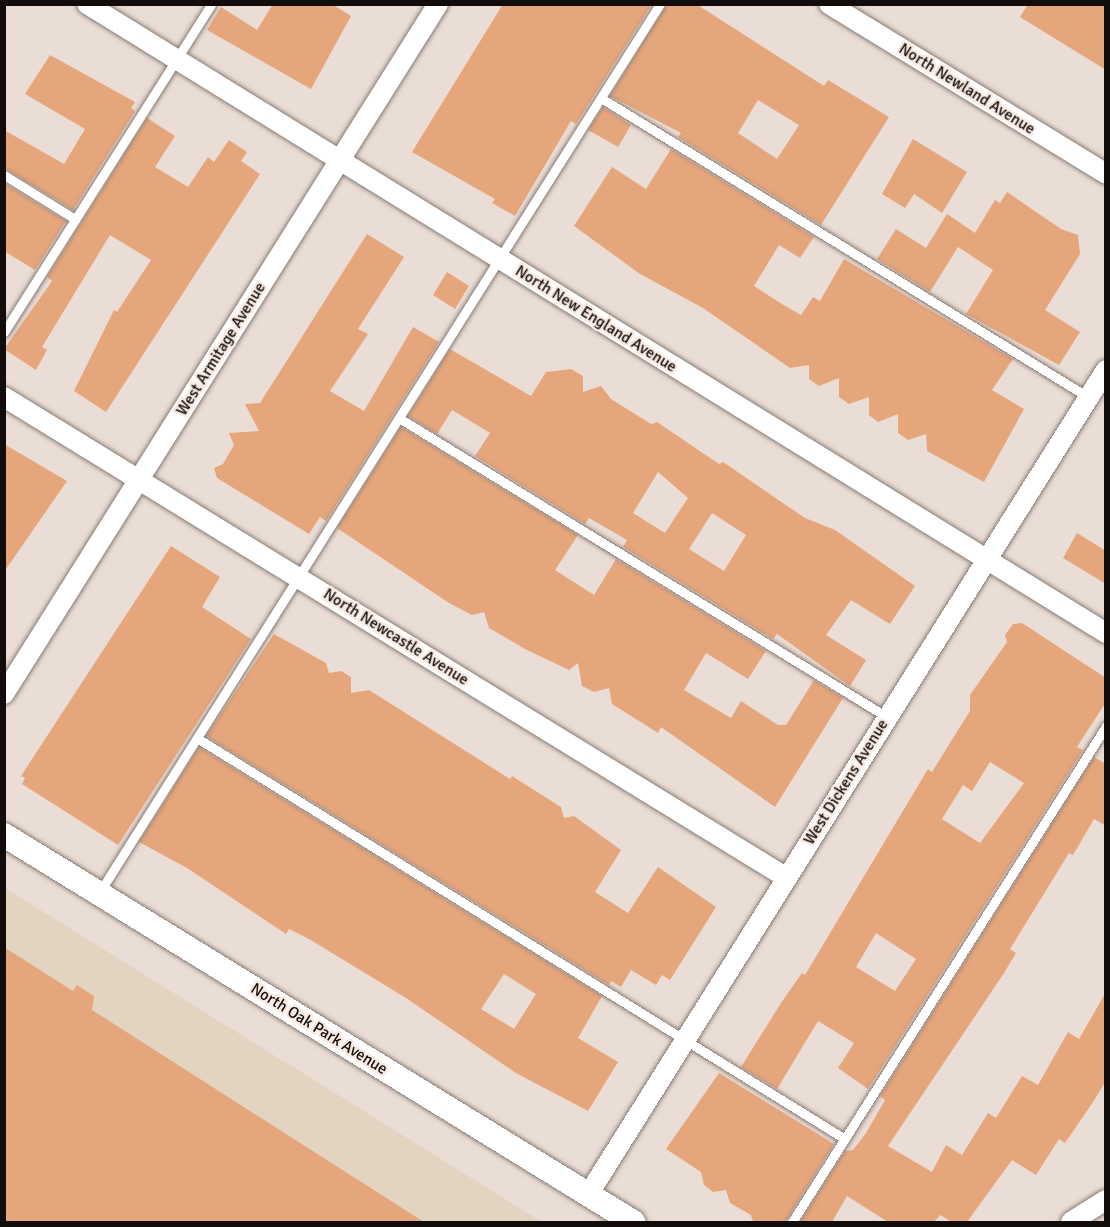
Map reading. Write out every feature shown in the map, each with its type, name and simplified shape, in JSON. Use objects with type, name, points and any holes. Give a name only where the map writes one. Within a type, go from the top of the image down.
[{"type":"street","name":"North New England Avenue","points":[[87,4],[1106,633]]},
{"type":"street","name":"West Armitage Avenue","points":[[4,694],[438,4]]},
{"type":"street","name":"North Newland Avenue","points":[[829,4],[1106,174]]},
{"type":"street","name":"West Dickens Avenue","points":[[588,1195],[1106,370]]},
{"type":"street","name":"North Newcastle Avenue","points":[[4,397],[787,878]]},
{"type":"street","name":"North Oak Park Avenue","points":[[4,835],[633,1222]]},
{"type":"street","points":[[1071,1222],[1106,1200]]},
{"type":"lane","points":[[4,332],[211,4]]},
{"type":"lane","points":[[99,893],[660,4]]},
{"type":"lane","points":[[601,98],[1088,397]]},
{"type":"lane","points":[[4,175],[75,219]]},
{"type":"lane","points":[[399,418],[887,717]]},
{"type":"lane","points":[[792,1222],[1106,726]]},
{"type":"lane","points":[[197,738],[845,1139]]},
{"type":"shaded area","points":[[5,888],[542,1222],[5,1222]]},
{"type":"building","points":[[273,4],[332,4],[351,16],[311,89],[207,30],[221,7],[257,30]]},
{"type":"building","points":[[503,4],[652,4],[576,124],[571,121],[515,216],[492,203],[495,199],[412,152]]},
{"type":"building","points":[[667,4],[696,4],[824,86],[828,80],[889,117],[821,225],[678,137],[681,133],[610,96]],"holes":[[[758,100],[799,125],[777,159],[738,133]]]},
{"type":"building","points":[[1028,4],[1106,4],[1106,70],[1020,17]]},
{"type":"building","points":[[50,55],[135,102],[131,108],[135,111],[73,210],[4,168],[4,130],[64,164],[85,129],[25,94]]},
{"type":"building","points":[[603,107],[631,125],[618,147],[588,130]]},
{"type":"building","points":[[147,118],[175,136],[155,167],[188,187],[208,157],[214,162],[229,140],[247,152],[241,161],[260,174],[106,412],[74,391],[114,310],[117,312],[151,260],[110,235],[42,347],[47,350],[36,370],[4,349],[52,281],[47,277]]},
{"type":"building","points":[[913,139],[967,172],[942,213],[914,194],[905,208],[882,194]]},
{"type":"building","points":[[671,149],[814,237],[800,258],[779,245],[754,286],[782,304],[801,315],[813,297],[820,301],[844,259],[1013,359],[992,390],[1024,409],[984,482],[927,451],[926,434],[908,440],[898,433],[898,414],[878,422],[869,415],[869,397],[849,404],[839,397],[839,378],[819,386],[809,379],[809,365],[790,368],[703,308],[640,274],[574,226],[612,167],[646,189]]},
{"type":"building","points":[[4,183],[66,221],[35,270],[4,251]]},
{"type":"building","points":[[1007,192],[1061,229],[1078,235],[1080,254],[1045,310],[1080,332],[1059,365],[966,314],[993,270],[958,247],[930,292],[877,259],[896,229],[926,248],[947,214],[975,233],[995,200],[1000,203]]},
{"type":"building","points":[[367,234],[404,257],[358,329],[368,334],[330,391],[364,411],[413,327],[439,342],[326,521],[320,517],[309,534],[217,478],[214,468],[223,464],[234,445],[229,433],[259,431],[245,404],[260,403]]},
{"type":"building","points":[[447,272],[469,286],[455,309],[433,295]]},
{"type":"building","points":[[450,349],[531,396],[546,372],[571,369],[583,376],[583,392],[601,386],[611,399],[651,424],[657,422],[719,464],[723,462],[805,518],[835,530],[915,586],[890,624],[851,600],[826,635],[866,660],[850,686],[777,634],[773,639],[623,547],[627,540],[589,518],[585,524],[475,456],[490,433],[452,410],[437,434],[408,416]],"holes":[[[658,472],[688,498],[665,533],[633,513]],[[712,513],[746,535],[724,571],[689,549]]]},
{"type":"building","points":[[401,427],[578,535],[555,570],[594,595],[616,559],[766,651],[748,679],[706,653],[684,690],[731,718],[741,701],[778,725],[786,725],[814,680],[843,698],[775,807],[661,727],[658,733],[612,704],[609,688],[594,692],[582,686],[578,663],[569,670],[525,649],[489,628],[484,612],[472,615],[449,603],[337,528]]},
{"type":"building","points":[[4,444],[67,481],[4,572]]},
{"type":"building","points":[[1077,533],[1106,551],[1106,584],[1063,558]]},
{"type":"building","points":[[171,546],[220,577],[202,607],[251,639],[118,845],[22,784],[25,778],[21,776]]},
{"type":"building","points":[[1022,623],[1106,678],[1106,702],[1077,747],[1083,750],[868,1089],[838,1068],[854,1043],[818,1021],[777,1089],[741,1067],[781,1003],[802,973],[805,975],[928,769],[932,772],[970,711],[970,695],[1007,642],[1005,635],[1013,624]],"holes":[[[990,762],[1024,783],[980,843],[942,819],[963,785],[972,791]],[[876,933],[916,959],[895,991],[856,967]]]},
{"type":"building","points":[[274,634],[326,663],[329,673],[341,671],[351,677],[351,693],[369,690],[510,779],[512,776],[561,807],[564,818],[574,816],[621,850],[595,892],[628,913],[658,867],[716,907],[670,980],[662,975],[656,985],[631,970],[621,987],[611,981],[609,985],[206,736]]},
{"type":"building","points":[[199,747],[602,996],[578,1038],[618,1062],[588,1111],[516,1073],[406,998],[309,939],[289,929],[286,934],[187,868],[139,842]],"holes":[[[504,974],[536,994],[514,1029],[481,1009]]]},
{"type":"building","points":[[1094,757],[1106,764],[1106,826],[1094,819],[1073,855],[1069,853],[1010,949],[1016,953],[1004,973],[888,1146],[932,1172],[946,1145],[962,1155],[988,1113],[996,1118],[1022,1076],[1038,1085],[1068,1032],[1079,1039],[1106,992],[1106,1081],[1091,1105],[1065,1143],[1059,1139],[1036,1175],[1012,1160],[967,1222],[952,1222],[940,1215],[934,1222],[888,1222],[847,1196],[832,1222],[800,1222],[845,1151],[853,1150],[866,1133],[885,1100],[880,1096]]},
{"type":"building","points":[[4,947],[73,991],[77,985],[94,996],[92,1010],[424,1222],[4,1222]]},
{"type":"building","points":[[719,1073],[834,1144],[785,1222],[753,1222],[751,1215],[730,1203],[726,1190],[713,1192],[704,1185],[701,1172],[666,1149]]}]
